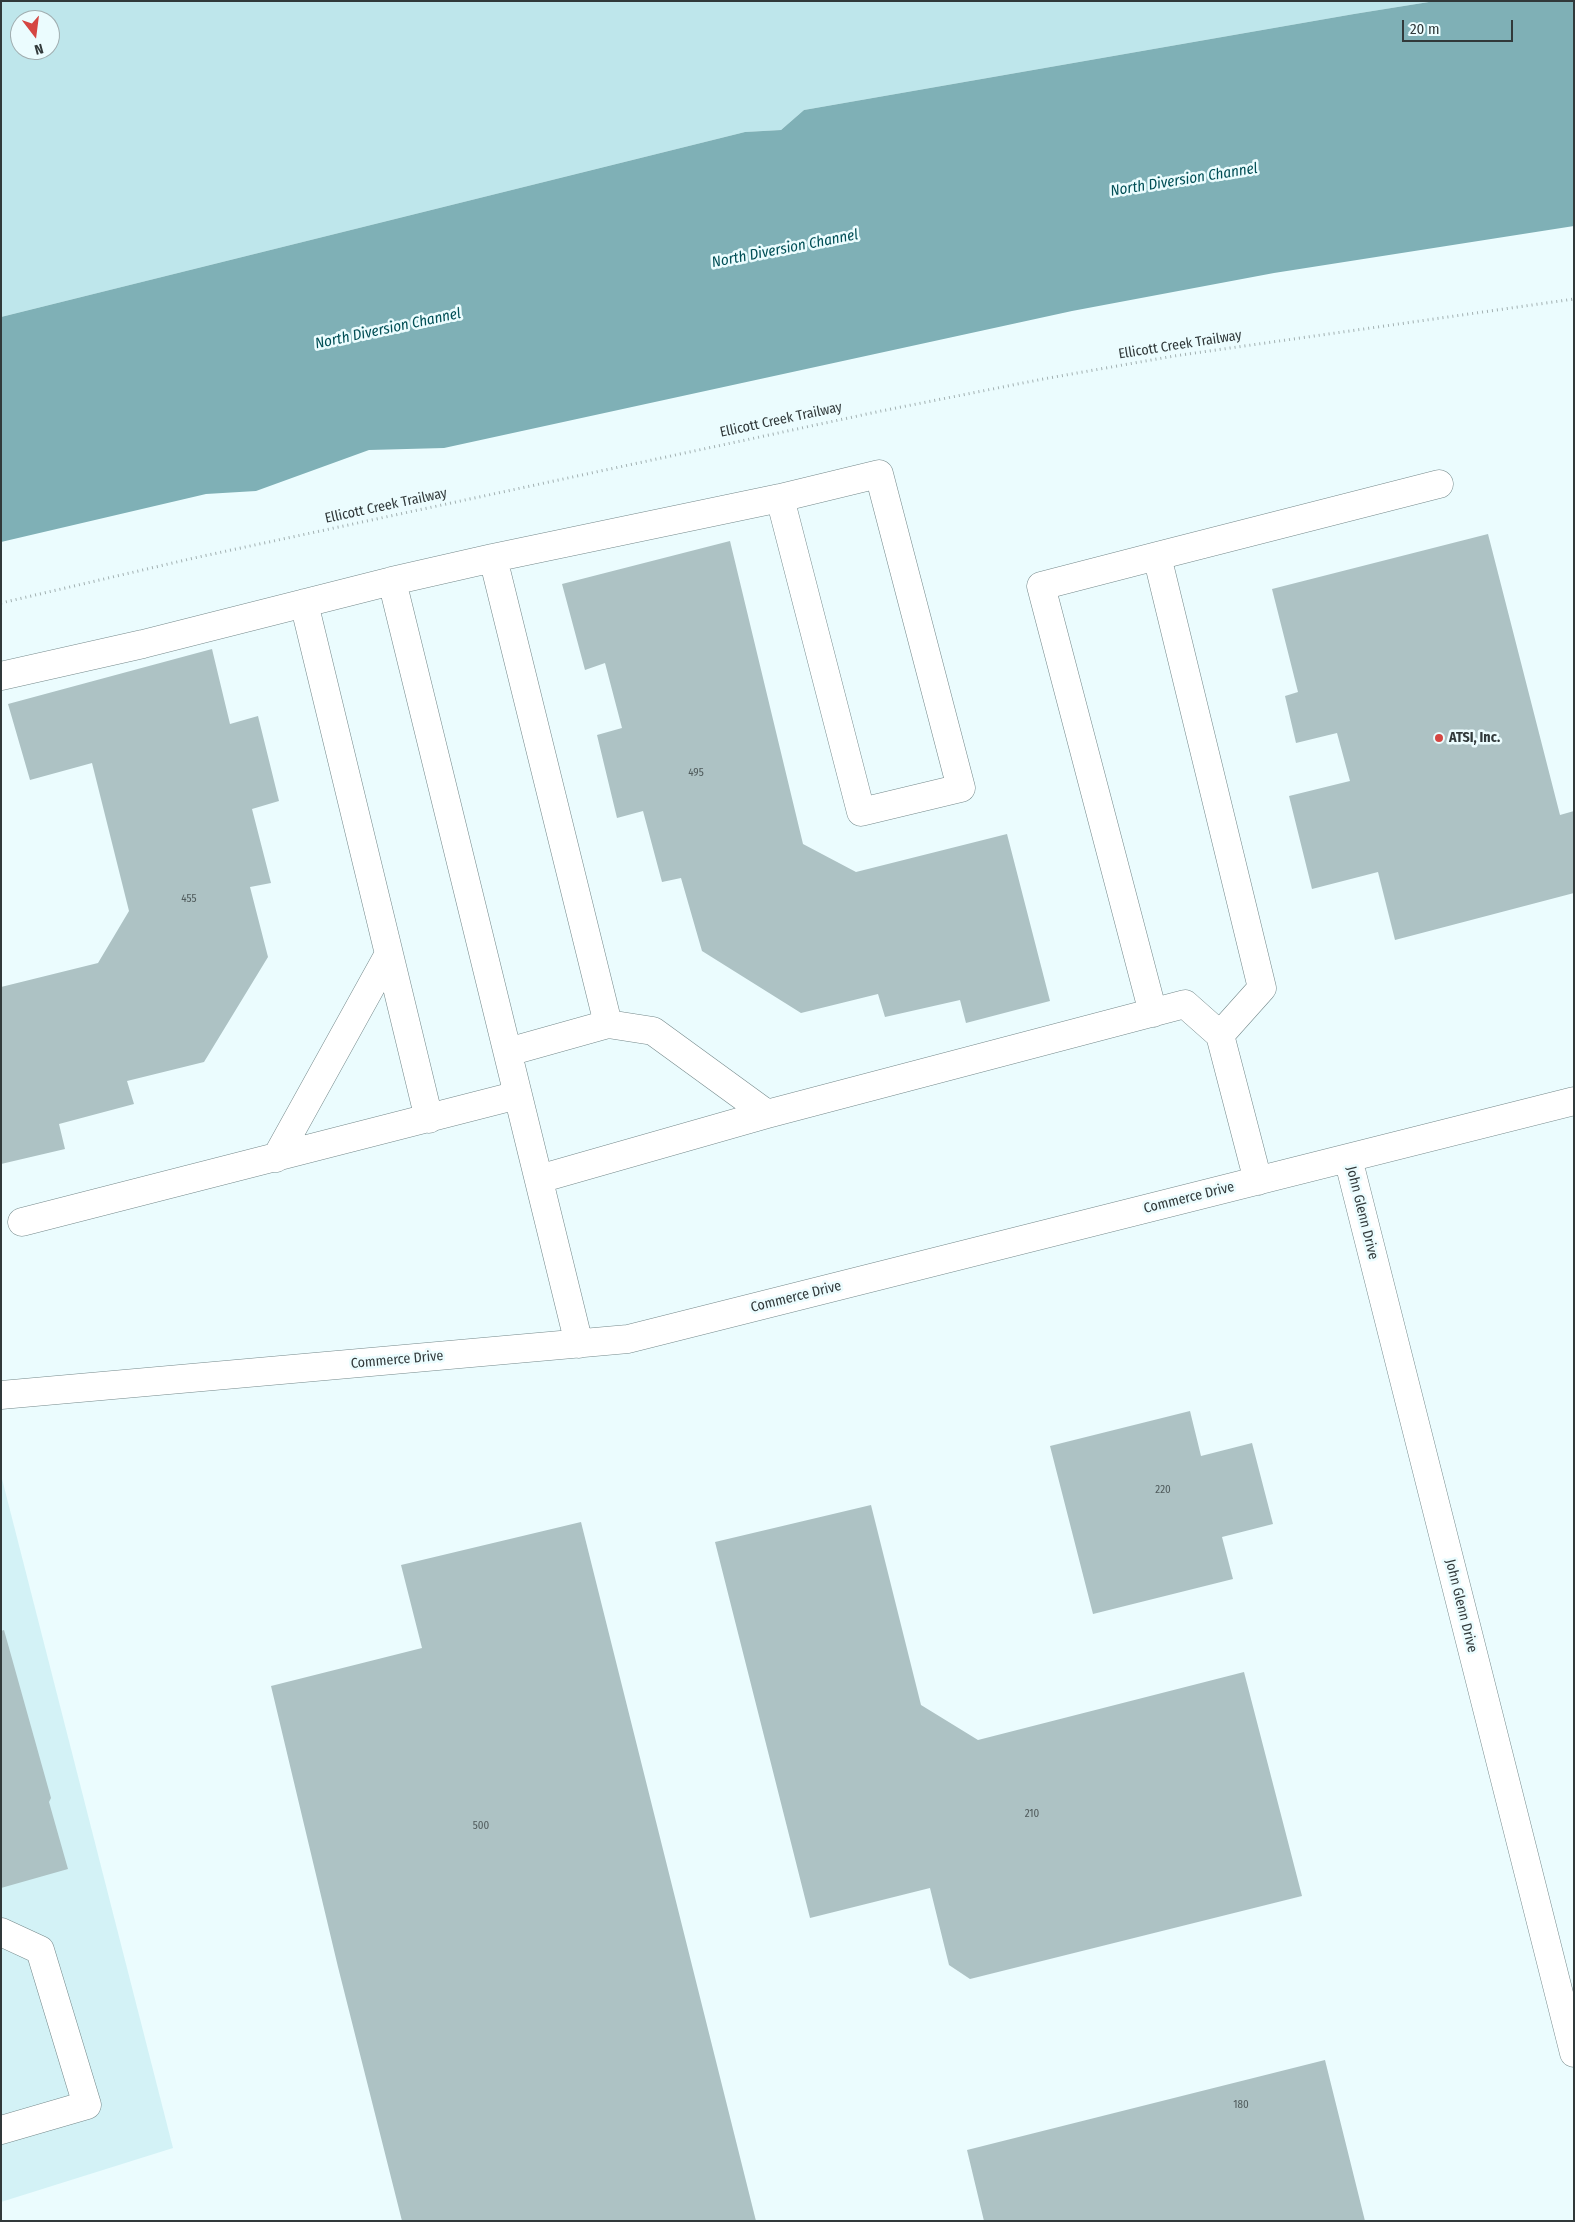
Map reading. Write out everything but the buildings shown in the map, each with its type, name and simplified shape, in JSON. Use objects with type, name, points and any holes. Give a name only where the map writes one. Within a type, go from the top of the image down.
[{"type":"street","points":[[1,676],[143,644],[392,580],[780,498],[879,474],[961,788],[861,812],[780,498]]},
{"type":"street","points":[[1153,1013],[1041,586],[1439,484]]},
{"type":"street","points":[[1158,556],[1262,988],[1220,1035]]},
{"type":"street","points":[[493,558],[608,1024]]},
{"type":"street","points":[[392,580],[579,1344]]},
{"type":"street","points":[[304,603],[429,1118]]},
{"type":"street","points":[[276,1158],[388,954]]},
{"type":"street","points":[[539,1179],[767,1114],[1185,1004],[1220,1035],[1258,1181]]},
{"type":"street","points":[[508,1052],[608,1024],[654,1031],[767,1114]]},
{"type":"street","points":[[22,1222],[518,1095]]},
{"type":"street","name":"Commerce Drive","points":[[1,1395],[628,1339],[1574,1101]]},
{"type":"street","name":"John Glenn Drive","points":[[1348,1158],[1563,1968],[1574,2053]]},
{"type":"street","points":[[1,1932],[40,1950],[87,2105],[1,2130]]},
{"type":"path","name":"Ellicott Creek Trailway","points":[[1,603],[262,544],[1043,378],[1174,356],[1574,299]]},
{"type":"shaded area","points":[[1,1],[1435,1],[804,110],[781,130],[745,132],[1,317]]},
{"type":"shaded area","points":[[1,1475],[173,2148],[1,2202]]},
{"type":"water","name":"North Diversion Channel","points":[[1435,1],[1574,1],[1574,226],[1274,273],[1072,311],[444,448],[369,450],[256,491],[206,494],[1,542],[1,317],[745,132],[781,130],[804,110]]},
{"type":"place","name":"ATSI, Inc.","points":[[1439,738]]}]
